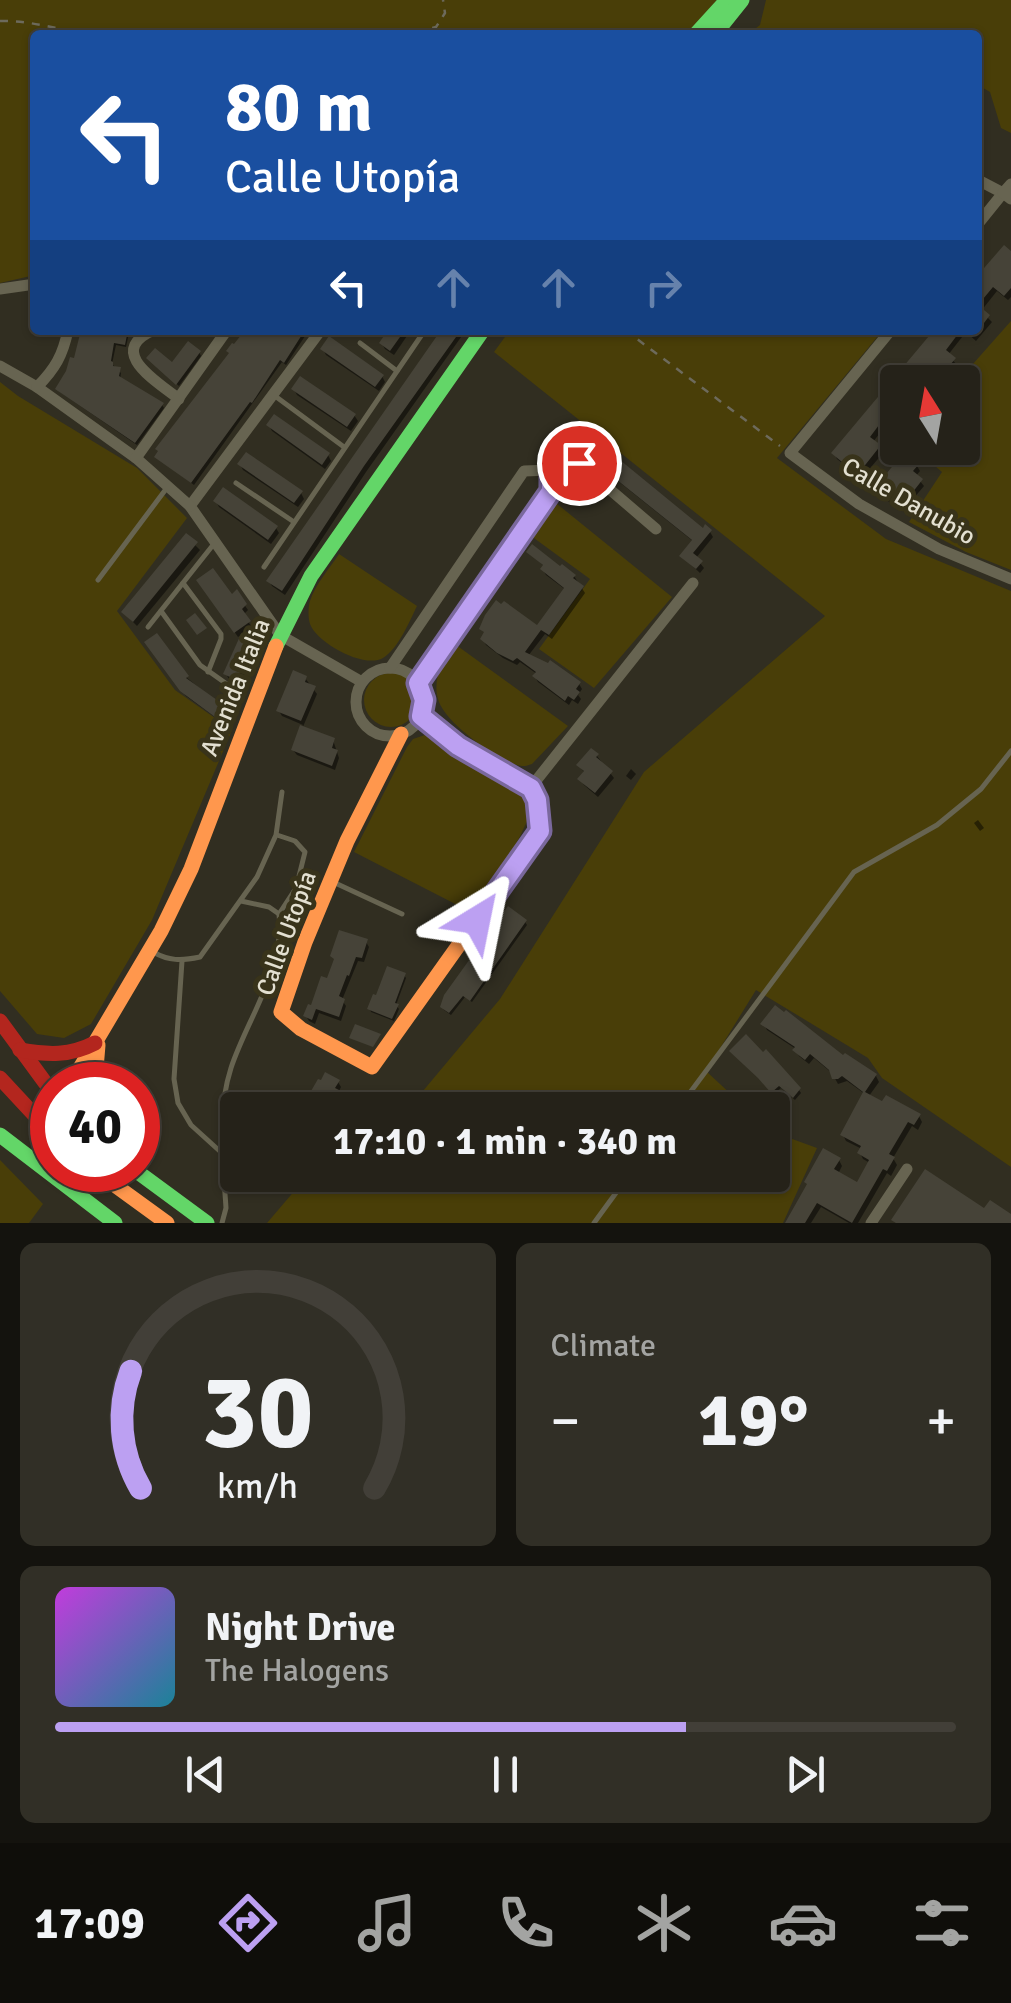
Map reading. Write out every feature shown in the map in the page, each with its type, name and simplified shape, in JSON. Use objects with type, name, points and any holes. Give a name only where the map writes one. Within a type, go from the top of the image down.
[{"type":"main road","points":[[700,30],[727,0]]},
{"type":"main road","points":[[718,30],[742,0]]},
{"type":"main road","name":"Avenida Italia","points":[[84,1062],[150,950],[190,869],[258,688],[311,576],[480,335]]},
{"type":"main road","points":[[421,716],[458,746],[531,788]]},
{"type":"main road","name":"Calle Utopía","points":[[401,734],[347,840],[305,942],[282,1012],[300,1029],[372,1067],[540,831],[537,800],[531,788]]},
{"type":"main road","points":[[0,1022],[30,1065]]},
{"type":"main road","points":[[20,1050],[64,1055],[80,1052],[98,1040]]},
{"type":"main road","points":[[97,1062],[98,1040]]},
{"type":"main road","points":[[0,1078],[30,1110]]},
{"type":"main road","points":[[0,1136],[115,1223]]},
{"type":"main road","points":[[160,1189],[206,1223]]},
{"type":"main road","points":[[124,1192],[167,1223]]},
{"type":"street","points":[[982,182],[1008,192],[982,220]]},
{"type":"street","points":[[0,289],[30,285]]},
{"type":"street","points":[[37,387],[54,370],[67,335]]},
{"type":"street","points":[[146,335],[132,352],[134,359],[178,399]]},
{"type":"street","points":[[136,458],[223,335]]},
{"type":"street","points":[[190,506],[317,335]]},
{"type":"street","points":[[790,453],[887,335]]},
{"type":"street","points":[[0,366],[37,387],[136,458],[190,506],[280,636],[362,682]]},
{"type":"street","name":"Calle Danubio","points":[[790,453],[859,504],[939,550],[1011,579]]},
{"type":"street","points":[[390,668],[524,471],[551,470],[564,462],[579,463],[656,529]]},
{"type":"street","points":[[418,683],[551,491],[551,470]]},
{"type":"street","points":[[531,788],[693,582]]},
{"type":"street","points":[[390,668],[408,672],[418,683],[424,700],[421,716],[411,729],[390,736],[368,729],[360,720],[355,698],[362,682],[374,671],[390,668]]},
{"type":"street","points":[[872,1223],[907,1169]]},
{"type":"lane","points":[[264,566],[421,335]]},
{"type":"lane","points":[[360,343],[396,371]]},
{"type":"lane","points":[[272,395],[344,447]]},
{"type":"lane","points":[[236,482],[294,522]]},
{"type":"lane","points":[[98,580],[168,486]]},
{"type":"lane","points":[[148,627],[215,542]]},
{"type":"lane","points":[[183,583],[221,634],[208,672]]},
{"type":"lane","points":[[161,611],[200,665],[231,687]]},
{"type":"lane","points":[[690,1092],[854,872],[936,826],[981,789],[1011,751]]},
{"type":"lane","points":[[150,950],[182,961],[200,957],[257,877],[276,835],[282,792]]},
{"type":"lane","points":[[225,1092],[270,980],[280,914],[296,888],[305,852],[295,841],[276,835]]},
{"type":"lane","points":[[331,880],[402,914]]},
{"type":"lane","points":[[241,901],[280,914]]},
{"type":"lane","points":[[182,961],[174,1079],[178,1103],[190,1124],[220,1152]]},
{"type":"lane","points":[[222,1223],[225,1192]]},
{"type":"lane","points":[[594,1223],[617,1192]]},
{"type":"path","points":[[423,30],[436,27],[446,13],[443,0]]},
{"type":"path","points":[[0,21],[57,30]]},
{"type":"path","points":[[632,335],[790,453]]},
{"type":"shaded area","points":[[0,0],[717,0],[692,30],[30,30],[30,276],[0,283]]},
{"type":"shaded area","points":[[766,0],[1011,0],[1011,133],[1001,128],[990,92],[982,87],[982,30],[754,30],[760,25]]},
{"type":"shaded area","points":[[1011,321],[1011,570],[909,522],[942,472],[934,465],[980,465],[980,365],[972,365]]},
{"type":"shaded area","points":[[506,335],[879,335],[777,458],[886,539],[1011,591],[1011,1167],[882,1078],[868,1058],[756,990],[706,1071],[729,1092],[422,1092],[500,999],[644,772],[825,616],[494,352]]},
{"type":"shaded area","points":[[0,382],[137,468],[187,518],[117,611],[175,690],[232,730],[152,920],[91,1024],[64,1038],[37,1034],[0,991]]},
{"type":"shaded area","points":[[551,499],[672,597],[594,688],[539,649],[590,579],[527,533]]},
{"type":"shaded area","points":[[339,554],[417,606],[399,641],[383,658],[365,660],[342,652],[322,639],[310,624],[312,595]]},
{"type":"shaded area","points":[[452,642],[568,726],[532,764],[519,766],[497,755],[461,730],[444,711],[437,694],[437,679]]},
{"type":"shaded area","points":[[391,673],[410,681],[418,700],[410,719],[391,727],[372,719],[364,700],[372,681]]},
{"type":"shaded area","points":[[428,734],[526,798],[531,811],[504,864],[467,910],[354,852],[407,747],[413,739]]},
{"type":"shaded area","points":[[790,1138],[817,1148],[783,1223],[267,1223],[293,1192],[790,1192]]},
{"type":"shaded area","points":[[0,1160],[43,1204],[29,1223],[0,1223]]},
{"type":"building","points":[[1004,245],[1011,251],[1011,288],[1004,296],[993,287],[982,300],[982,270]]},
{"type":"building","points":[[982,308],[990,315],[982,326]]},
{"type":"building","points":[[80,335],[127,335],[125,345],[114,343],[113,366],[121,367],[119,376],[164,403],[135,443],[55,389],[70,357],[74,358]]},
{"type":"building","points":[[241,335],[302,335],[191,483],[154,457],[158,451],[155,449]]},
{"type":"building","points":[[385,335],[401,335],[390,351],[379,343]]},
{"type":"building","points":[[438,335],[457,335],[364,466],[282,591],[266,581]]},
{"type":"building","points":[[930,335],[957,335],[946,350],[956,358],[950,365],[905,365]]},
{"type":"building","points":[[329,336],[384,375],[375,387],[320,349]]},
{"type":"building","points":[[188,341],[201,351],[176,385],[146,358],[155,348],[172,362]]},
{"type":"building","points":[[300,376],[356,414],[347,427],[291,389]]},
{"type":"building","points":[[880,394],[880,424],[870,437],[880,446],[862,469],[851,461],[847,466],[831,453]]},
{"type":"building","points":[[274,414],[330,453],[322,465],[266,425]]},
{"type":"building","points":[[598,442],[703,528],[705,524],[712,530],[693,553],[703,561],[696,569],[679,556],[692,540],[587,456]]},
{"type":"building","points":[[246,452],[303,491],[294,503],[237,464]]},
{"type":"building","points":[[893,465],[918,465],[913,471],[923,479],[905,502],[894,493],[888,500],[874,489]]},
{"type":"building","points":[[223,487],[278,526],[268,540],[213,501]]},
{"type":"building","points":[[186,533],[198,542],[133,622],[121,612]]},
{"type":"building","points":[[532,544],[576,575],[573,578],[584,586],[549,635],[541,630],[525,652],[548,663],[550,660],[581,682],[574,700],[568,696],[565,701],[532,676],[536,672],[517,658],[513,661],[497,653],[480,639],[484,632],[479,629],[496,600],[501,604],[504,601],[537,625],[564,588],[526,552]]},
{"type":"building","points":[[213,568],[232,594],[237,589],[247,604],[242,609],[251,621],[234,633],[196,580]]},
{"type":"building","points":[[195,613],[207,628],[197,635],[186,620]]},
{"type":"building","points":[[157,633],[189,676],[186,678],[224,705],[215,717],[180,691],[144,642]]},
{"type":"building","points":[[241,634],[255,640],[237,680],[223,674]]},
{"type":"building","points":[[293,670],[307,676],[305,682],[316,686],[301,721],[276,711]]},
{"type":"building","points":[[300,725],[335,738],[332,748],[338,750],[332,766],[291,750]]},
{"type":"building","points":[[591,748],[613,771],[595,793],[577,779],[584,771],[576,765]]},
{"type":"building","points":[[508,906],[527,920],[470,1001],[463,996],[449,1013],[440,1007],[444,995]]},
{"type":"building","points":[[339,930],[368,939],[362,958],[356,957],[339,996],[345,999],[339,1017],[316,1009],[312,1020],[303,1016],[321,976],[327,978]]},
{"type":"building","points":[[387,966],[406,973],[392,1019],[367,1009]]},
{"type":"building","points":[[775,1005],[843,1055],[877,1074],[865,1092],[882,1101],[886,1095],[921,1114],[914,1125],[908,1122],[889,1154],[895,1157],[887,1171],[883,1169],[852,1223],[817,1203],[805,1223],[785,1223],[823,1148],[841,1158],[834,1169],[857,1182],[869,1160],[857,1153],[861,1146],[840,1135],[863,1092],[842,1076],[832,1079],[829,1070],[810,1054],[805,1060],[792,1050],[795,1047],[760,1024]]},
{"type":"building","points":[[355,1024],[381,1034],[373,1047],[349,1038]]},
{"type":"building","points":[[746,1034],[763,1052],[766,1049],[801,1088],[793,1098],[779,1086],[770,1092],[729,1051]]},
{"type":"building","points":[[325,1072],[340,1080],[335,1088],[338,1092],[310,1092]]},
{"type":"building","points":[[925,1169],[984,1208],[990,1200],[1011,1214],[1011,1223],[891,1220]]},
{"type":"traffic: fast","points":[[700,30],[727,0]]},
{"type":"traffic: fast","points":[[718,30],[742,0]]},
{"type":"traffic: fast","points":[[276,646],[311,576],[480,335]]},
{"type":"traffic: fast","points":[[0,1135],[115,1223]]},
{"type":"traffic: fast","points":[[160,1188],[207,1223]]},
{"type":"traffic: slow","points":[[84,1062],[161,931],[191,869],[276,646]]},
{"type":"traffic: slow","points":[[401,734],[347,841],[281,1012],[301,1029],[372,1067],[540,831],[537,800],[531,787],[458,746],[421,716]]},
{"type":"traffic: slow","points":[[97,1062],[98,1045]]},
{"type":"traffic: slow","points":[[124,1192],[167,1223]]},
{"type":"traffic: jam","points":[[0,1021],[30,1062]]},
{"type":"traffic: jam","points":[[20,1050],[59,1053],[95,1043]]},
{"type":"traffic: jam","points":[[0,1078],[30,1110]]},
{"type":"route","points":[[477,920],[540,831],[537,800],[531,788],[458,746],[421,716],[424,700],[418,683],[551,491],[551,470],[564,462],[579,463]]}]
